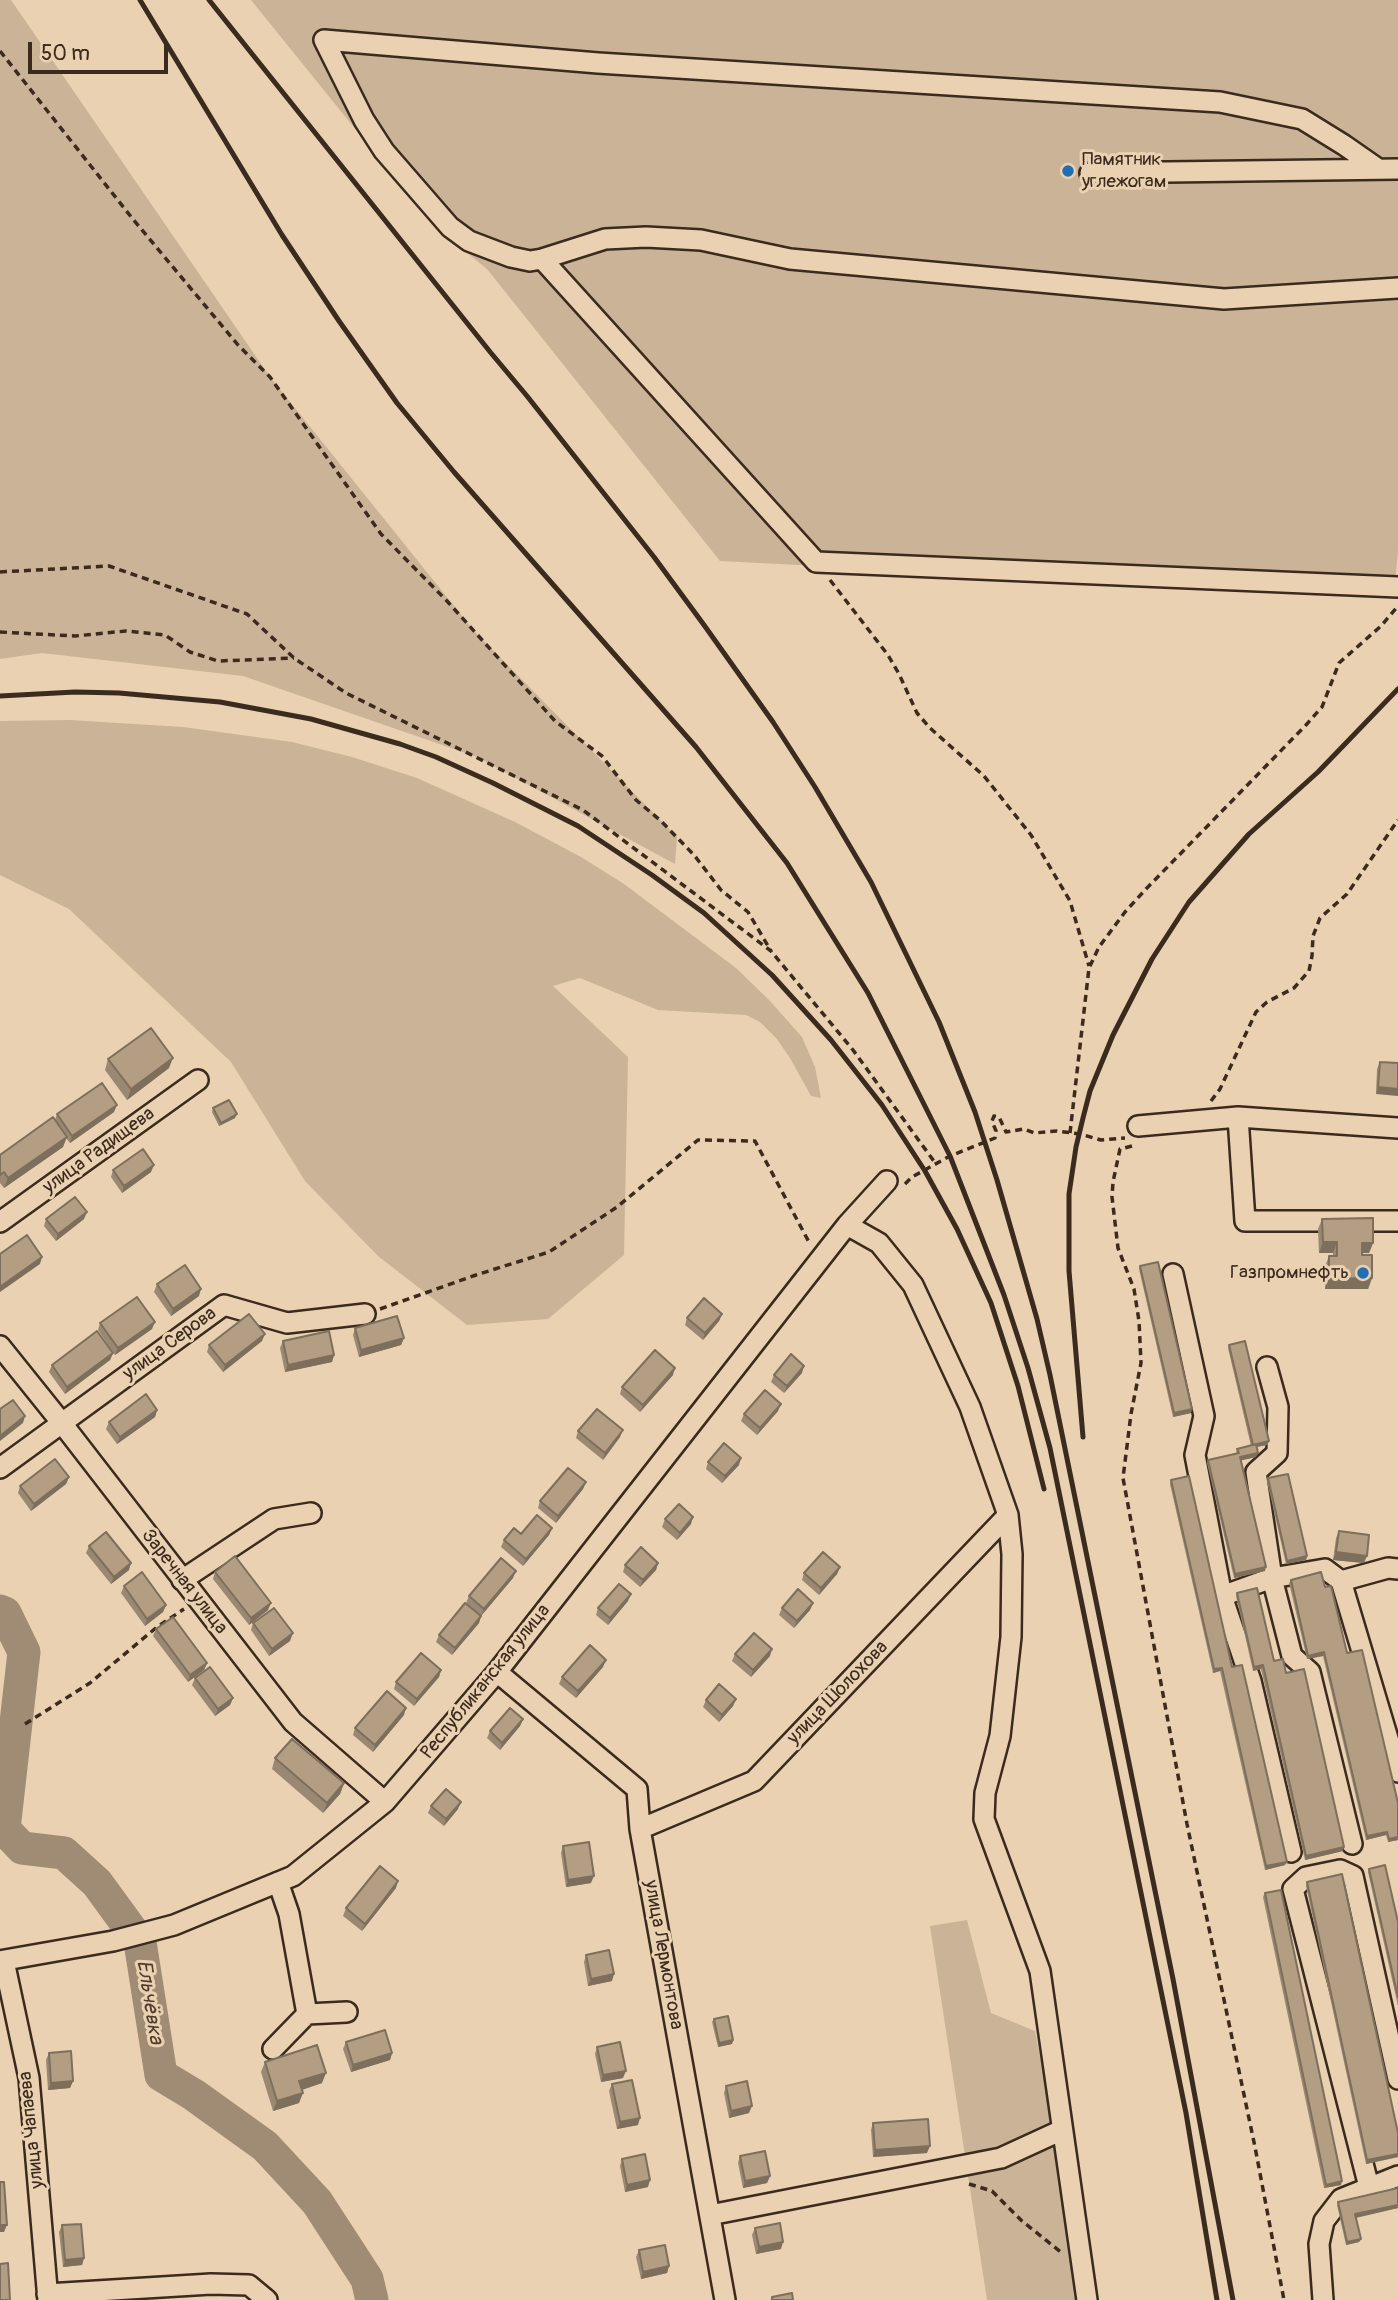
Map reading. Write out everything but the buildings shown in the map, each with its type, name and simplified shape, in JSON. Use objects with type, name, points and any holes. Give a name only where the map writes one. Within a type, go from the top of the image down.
[{"type":"street","points":[[1377,168],[1302,119],[1220,102],[597,63],[324,40],[364,120],[383,151],[450,227],[468,241],[510,257],[530,261],[605,239],[646,237],[701,240],[790,259],[1224,299],[1398,288]]},
{"type":"street","points":[[1090,173],[1398,169]]},
{"type":"street","points":[[542,259],[816,562],[1398,587]]},
{"type":"street","name":"улица Радищева","points":[[0,1223],[198,1080]]},
{"type":"street","points":[[1238,1117],[1245,1220],[1398,1221]]},
{"type":"street","points":[[1138,1126],[1238,1117],[1398,1128]]},
{"type":"street","name":"Республиканская улица","points":[[2,1961],[113,1941],[174,1925],[293,1876],[385,1802],[497,1672],[847,1225],[895,1183]]},
{"type":"street","points":[[847,1225],[879,1243],[913,1285],[970,1406],[1008,1515],[1013,1594],[1010,1649],[1000,1736],[985,1793],[984,1819],[1040,1971],[1087,2300]]},
{"type":"street","points":[[1173,1274],[1204,1416],[1195,1455],[1222,1596],[1251,1681],[1291,1852]]},
{"type":"street","name":"улица Серова","points":[[0,1468],[224,1304],[287,1323],[365,1314]]},
{"type":"street","name":"Заречная улица","points":[[0,1346],[293,1722],[385,1802]]},
{"type":"street","points":[[1267,1367],[1278,1408],[1277,1453],[1256,1472],[1272,1578],[1292,1656],[1310,1672],[1352,1844]]},
{"type":"street","points":[[182,1580],[274,1519],[311,1513]]},
{"type":"street","name":"улица Шолохова","points":[[640,1829],[754,1781],[1008,1515]]},
{"type":"street","points":[[1222,1596],[1272,1578],[1325,1569],[1341,1581],[1398,1772]]},
{"type":"street","points":[[1341,1581],[1393,1569]]},
{"type":"street","name":"улица Лермонтова","points":[[497,1672],[637,1789],[640,1829],[725,2300]]},
{"type":"street","points":[[1369,2187],[1293,1889],[1306,1877],[1340,1870],[1353,1876],[1398,2078]]},
{"type":"street","points":[[278,1882],[289,1914],[307,2014]]},
{"type":"street","name":"улица Чапаева","points":[[2,1961],[29,2078],[48,2297]]},
{"type":"street","points":[[274,2049],[307,2014],[347,2012]]},
{"type":"street","points":[[710,2215],[1001,2158],[1062,2130]]},
{"type":"street","points":[[1323,2300],[1319,2252],[1320,2231],[1324,2221],[1341,2199],[1398,2176]]},
{"type":"street","points":[[48,2297],[224,2285],[249,2286],[267,2300]]},
{"type":"path","points":[[0,51],[237,345],[270,377],[381,534],[447,601],[555,721],[602,756],[636,800],[694,855],[721,890],[748,912],[771,951],[853,1050],[936,1164]]},
{"type":"path","points":[[816,562],[888,655],[917,713],[984,776],[1031,835],[1070,901],[1089,968]]},
{"type":"path","points":[[0,572],[109,566],[247,614],[294,658],[346,693],[583,810],[771,951]]},
{"type":"path","points":[[1070,1133],[1089,968],[1099,947],[1125,912],[1322,708],[1339,663],[1381,626],[1398,606]]},
{"type":"path","points":[[0,632],[75,636],[126,631],[165,635],[190,652],[218,661],[294,658]]},
{"type":"path","points":[[1185,1122],[1208,1105],[1220,1089],[1256,1012],[1267,1002],[1294,988],[1309,971],[1312,936],[1320,918],[1347,894],[1398,820]]},
{"type":"path","points":[[895,1183],[995,1138],[992,1121],[994,1116],[999,1117],[1006,1132],[1024,1129],[1034,1133],[1057,1130],[1101,1140],[1130,1138],[1138,1126]]},
{"type":"path","points":[[365,1314],[549,1252],[617,1207],[698,1140],[755,1142],[819,1261]]},
{"type":"path","points":[[1132,1146],[1120,1149],[1112,1198],[1118,1248],[1135,1289],[1141,1363],[1123,1478],[1187,1824],[1255,2147],[1284,2300]]},
{"type":"path","points":[[25,1724],[90,1683],[157,1627],[198,1600]]},
{"type":"path","points":[[966,2183],[992,2190],[1022,2221],[1082,2270]]},
{"type":"shaded area","points":[[0,0],[11,0],[270,377],[475,632],[677,837],[675,864],[477,757],[243,676],[42,653],[0,659]]},
{"type":"shaded area","points":[[251,0],[1398,0],[1398,550],[1394,595],[720,561],[487,269],[450,239],[386,167]]},
{"type":"shaded area","points":[[69,720],[183,727],[292,742],[352,757],[417,778],[515,822],[581,857],[624,884],[736,968],[802,1037],[815,1067],[821,1098],[811,1096],[777,1039],[760,1022],[746,1015],[658,1010],[580,978],[553,986],[628,1057],[624,1255],[548,1319],[467,1325],[378,1256],[305,1181],[231,1062],[69,909],[0,875],[0,721]]},
{"type":"shaded area","points":[[967,1920],[991,2013],[1035,2031],[1082,2270],[1084,2300],[987,2300],[930,1926]]},
{"type":"waterway","name":"Ельчёвка","points":[[0,1611],[5,1613],[24,1652],[4,1829],[22,1848],[64,1853],[97,1883],[140,1942],[161,2075],[265,2146],[317,2202],[367,2279],[372,2300]]},
{"type":"railway","points":[[140,0],[282,235],[397,403],[454,472],[696,747],[787,863],[868,993],[950,1156],[1004,1295],[1050,1448],[1186,2113],[1217,2300]]},
{"type":"railway","points":[[209,0],[527,396],[704,625],[815,787],[871,882],[939,1022],[975,1112],[997,1180],[1037,1319],[1050,1375],[1173,1979],[1233,2300]]},
{"type":"railway","points":[[1083,1437],[1069,1271],[1069,1194],[1076,1147],[1090,1091],[1113,1035],[1152,959],[1189,902],[1249,834],[1318,772],[1398,689]]},
{"type":"railway","points":[[0,696],[75,692],[119,693],[220,702],[311,719],[400,744],[493,783],[578,826],[704,913],[772,975],[831,1040],[882,1105],[925,1171],[957,1229],[991,1303],[1018,1386],[1044,1489]]},
{"type":"place","name":"Памятник углежогам","points":[[1068,171]]},
{"type":"place","name":"Газпромнефть","points":[[1363,1273]]}]
